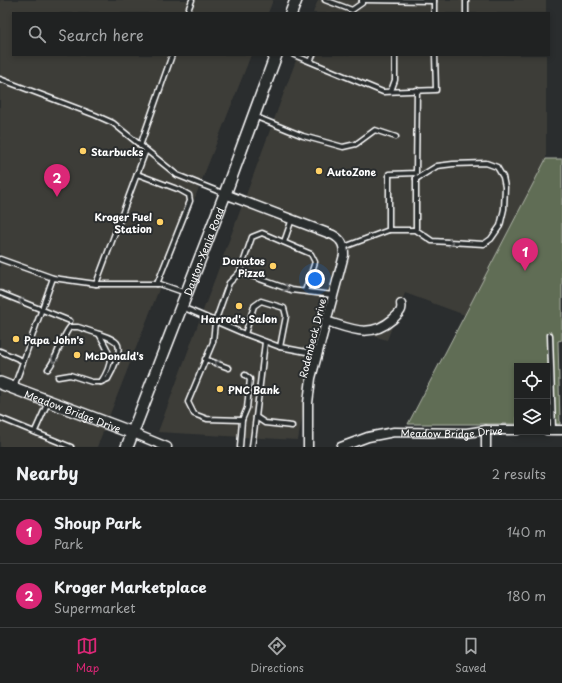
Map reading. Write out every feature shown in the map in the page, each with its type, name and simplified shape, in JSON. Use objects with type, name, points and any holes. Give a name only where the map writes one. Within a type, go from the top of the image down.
[{"type":"main road","points":[[291,12],[296,0]]},
{"type":"main road","name":"Dayton-Xenia Road","points":[[127,447],[225,194],[276,56]]},
{"type":"main road","name":"Meadow Bridge Drive","points":[[0,383],[133,433]]},
{"type":"street","points":[[225,194],[333,234],[341,240],[344,247]]},
{"type":"street","name":"Rodenbeck Drive","points":[[308,447],[308,403],[311,378],[344,255],[344,247]]},
{"type":"street","points":[[326,321],[357,331],[373,331],[388,323],[399,313],[402,309],[401,304]]},
{"type":"street","points":[[486,430],[486,447]]},
{"type":"street","name":"Meadow Bridge Drive","points":[[341,447],[368,437],[394,432],[467,432],[514,430]]},
{"type":"street","points":[[550,430],[562,430]]},
{"type":"street","name":"Meadow Bridge Drive","points":[[133,433],[167,447]]},
{"type":"lane","points":[[187,12],[192,0]]},
{"type":"lane","points":[[325,0],[353,12],[362,1],[434,0],[434,12]]},
{"type":"lane","points":[[466,0],[466,12]]},
{"type":"lane","points":[[140,146],[172,56]]},
{"type":"lane","points":[[297,56],[383,92],[436,90],[435,56]]},
{"type":"lane","points":[[310,61],[312,56]]},
{"type":"lane","points":[[391,91],[395,80],[395,56]]},
{"type":"lane","points":[[0,79],[95,114],[112,123],[177,176],[225,194]]},
{"type":"lane","points":[[416,90],[416,230]]},
{"type":"lane","points":[[254,116],[303,136],[344,147],[356,144],[375,130],[396,137]]},
{"type":"lane","points":[[96,284],[146,150]]},
{"type":"lane","points":[[344,247],[389,230],[416,230],[432,241],[484,244],[491,239],[500,226],[504,209],[505,187],[503,177],[497,167],[486,163],[437,166],[416,179]]},
{"type":"lane","points":[[389,230],[390,174],[416,173]]},
{"type":"lane","points":[[137,174],[180,190],[189,195],[190,200],[156,284]]},
{"type":"lane","points":[[284,242],[292,219]]},
{"type":"lane","points":[[242,420],[207,419],[194,414],[188,402],[213,342],[215,322],[229,283],[240,272],[252,237],[262,233],[311,254],[315,262],[305,292]]},
{"type":"lane","points":[[0,259],[53,278],[96,284],[156,284],[187,293]]},
{"type":"lane","points":[[240,272],[291,290],[333,295]]},
{"type":"lane","points":[[13,388],[53,278]]},
{"type":"lane","points":[[0,293],[70,321]]},
{"type":"lane","points":[[245,334],[254,306],[261,301],[284,308],[286,316],[280,347]]},
{"type":"lane","points":[[181,307],[265,342],[280,347],[317,354]]},
{"type":"lane","points":[[48,369],[54,362],[64,334],[70,327],[78,327],[112,338],[118,343],[120,349],[108,379],[101,382],[92,382],[70,375],[58,377]]},
{"type":"lane","points":[[99,334],[109,352],[111,360],[107,373],[101,382]]},
{"type":"lane","points":[[550,335],[550,399]]},
{"type":"lane","points":[[252,447],[265,342]]},
{"type":"lane","points":[[0,351],[23,361]]},
{"type":"lane","points":[[205,359],[229,368]]},
{"type":"lane","points":[[240,447],[242,420],[247,408],[250,379],[245,375]]},
{"type":"lane","points":[[35,431],[49,402]]},
{"type":"lane","points":[[256,417],[265,423],[292,426]]},
{"type":"lane","points":[[0,418],[71,447]]},
{"type":"lane","points":[[57,447],[59,442]]},
{"type":"shaded area","points":[[0,0],[273,0],[268,12],[12,12],[12,56],[251,56],[97,447],[0,447]]},
{"type":"shaded area","points":[[318,0],[546,0],[546,12],[313,12]]},
{"type":"shaded area","points":[[298,56],[546,56],[546,159],[465,315],[405,293],[387,340],[320,320],[298,440],[158,432]]},
{"type":"green space","points":[[546,159],[562,159],[562,340],[558,341],[560,424],[550,424],[550,363],[514,363],[514,424],[408,424]]},
{"type":"place","name":"Starbucks","points":[[83,151]]},
{"type":"place","name":"AutoZone","points":[[319,171]]},
{"type":"place","name":"Kroger Marketplace","points":[[57,197]]},
{"type":"place","name":"Kroger Fuel Station","points":[[160,222]]},
{"type":"place","name":"Donatos Pizza","points":[[273,266]]},
{"type":"place","name":"Shoup Park","points":[[525,271]]},
{"type":"place","name":"Harrod's Salon","points":[[239,306]]},
{"type":"place","name":"Papa John's","points":[[16,339]]},
{"type":"place","name":"McDonald's","points":[[77,355]]},
{"type":"place","name":"PNC Bank","points":[[220,389]]}]
